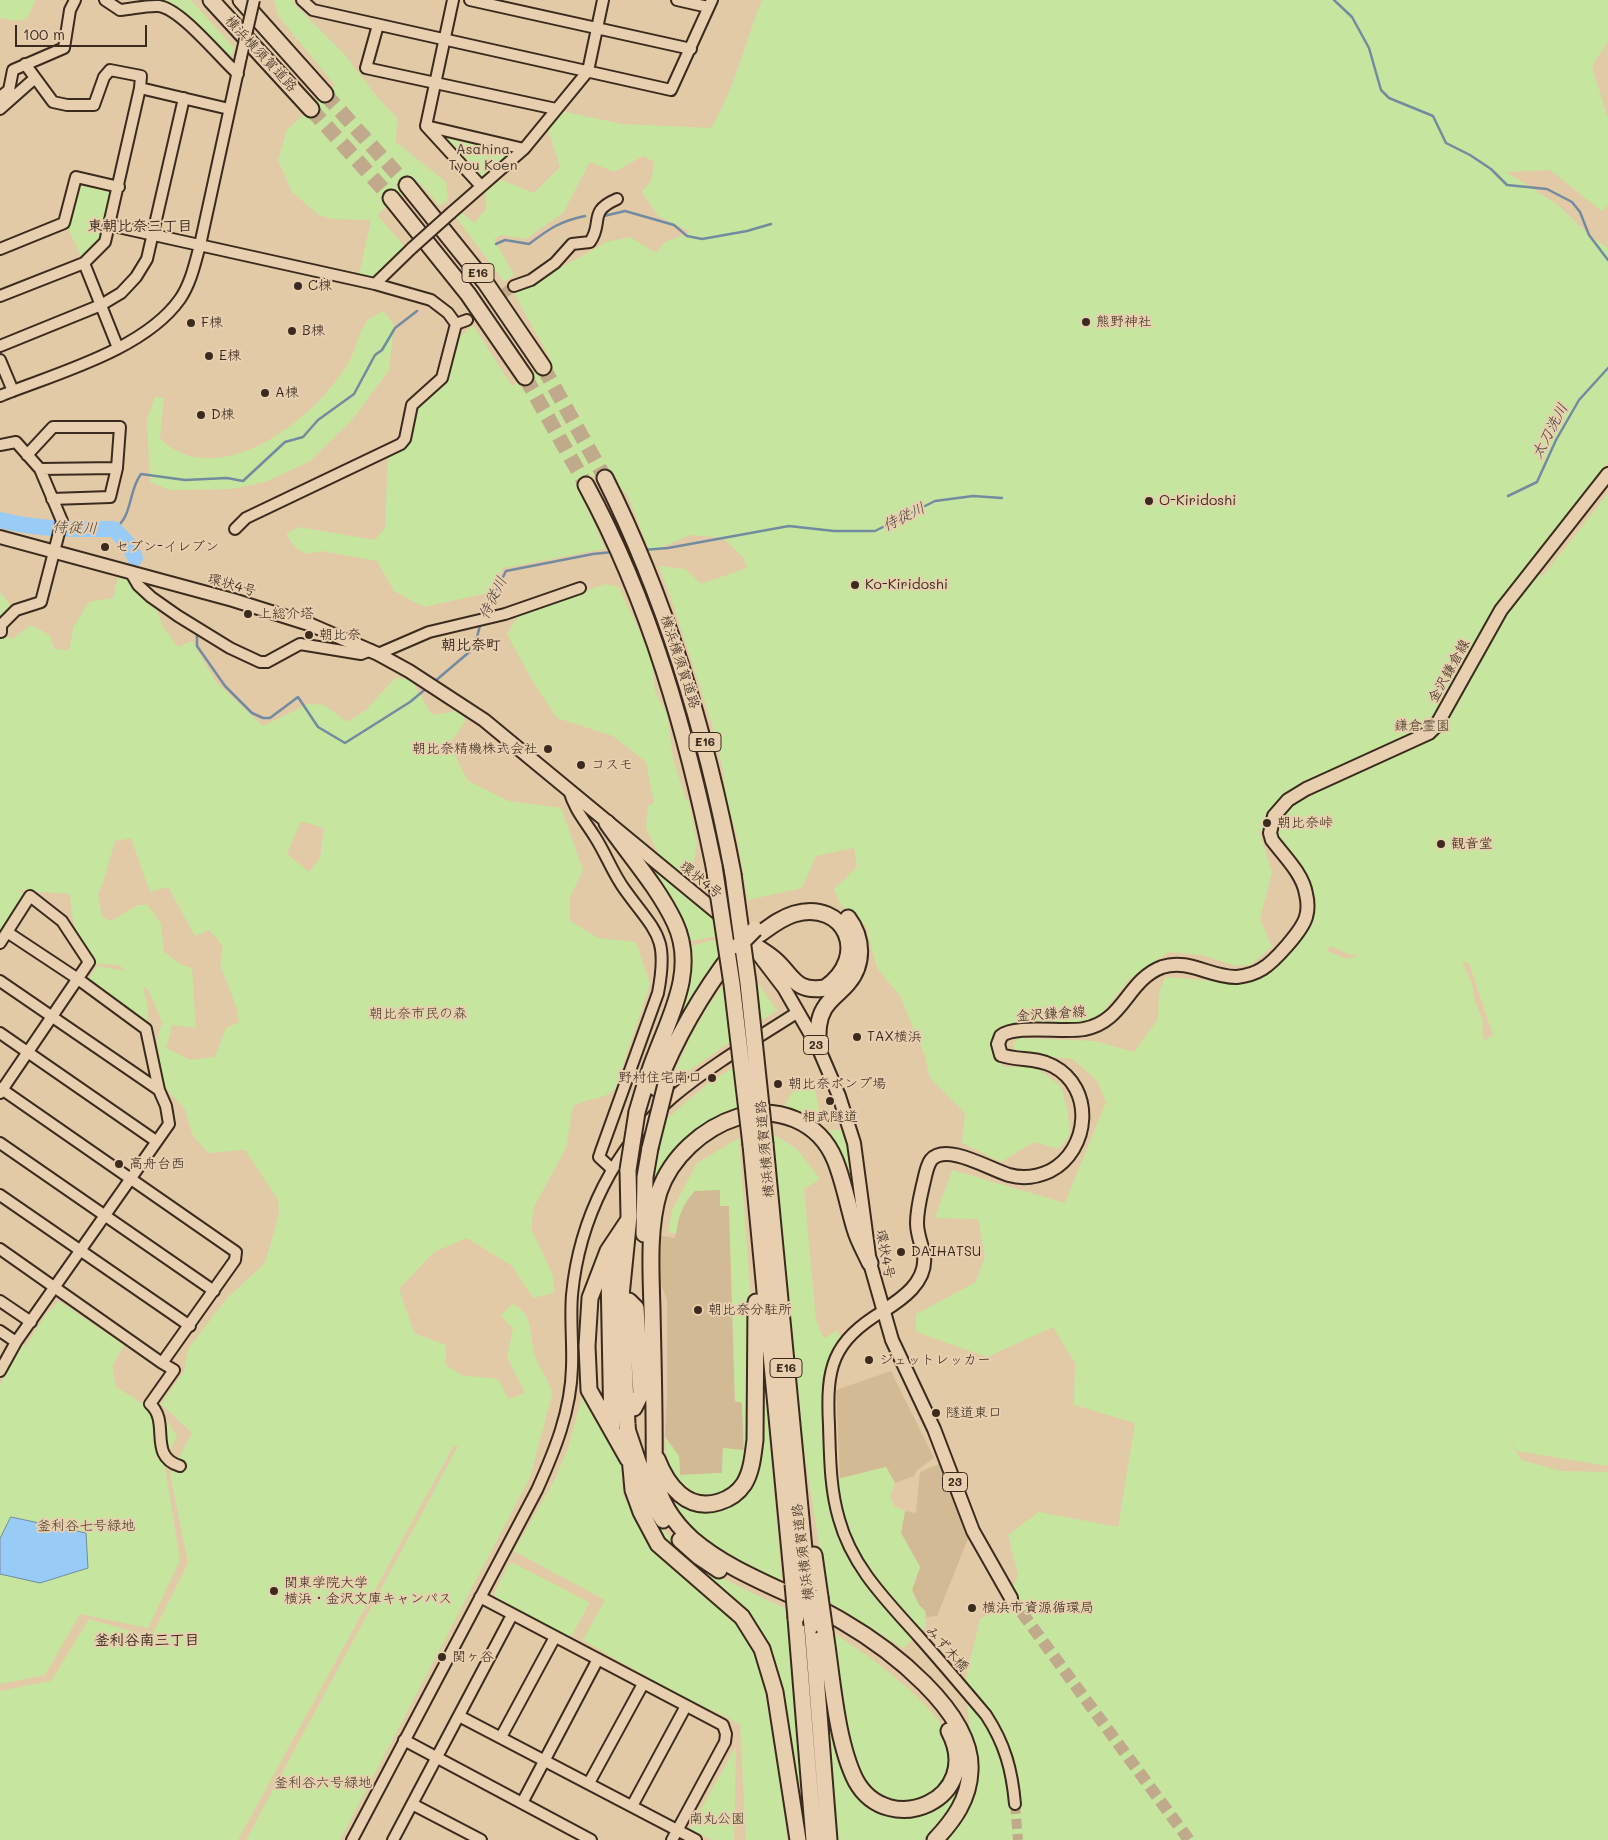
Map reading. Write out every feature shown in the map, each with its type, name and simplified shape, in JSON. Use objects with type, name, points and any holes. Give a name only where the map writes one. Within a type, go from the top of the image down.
[{"type":"highway","name":"横浜横須賀道路","points":[[210,0],[311,109]]},
{"type":"highway","name":"横浜横須賀道路","points":[[240,0],[326,94]]},
{"type":"highway","name":"E16","points":[[407,185],[485,282],[543,367]]},
{"type":"highway","name":"E16","points":[[391,198],[468,294],[525,377]]},
{"type":"highway","name":"横浜横須賀道路","points":[[605,478],[618,503],[664,614],[701,726],[733,874],[747,973],[758,1145],[754,1174],[793,1584],[814,1840]]},
{"type":"highway","name":"横浜横須賀道路","points":[[586,484],[624,562],[645,617],[688,751],[714,866],[758,1145],[790,1403],[796,1492],[814,1594],[818,1628],[829,1840]]},
{"type":"highway","points":[[607,823],[665,904],[676,924],[683,951],[684,965],[679,993],[649,1070],[637,1112],[628,1170],[629,1218],[608,1251],[592,1292],[587,1359],[589,1390],[630,1462]]},
{"type":"highway","points":[[798,1840],[775,1692],[762,1649],[742,1617],[658,1544],[641,1512],[633,1490],[627,1428],[621,1296],[618,1278],[629,1218],[661,1086],[698,1015],[737,954],[754,934],[778,912],[806,903],[836,910],[847,917],[854,926],[859,938],[859,962],[848,984],[823,1010],[818,1022],[818,1047]]},
{"type":"highway","points":[[795,914],[819,914],[835,921],[846,932],[849,942],[848,960],[844,970],[825,988],[805,988],[790,979],[754,934],[795,914]]},
{"type":"highway","points":[[651,1278],[658,1199],[666,1176],[689,1146],[721,1124],[754,1113],[770,1112],[800,1120],[823,1141],[834,1158],[855,1231],[870,1263]]},
{"type":"highway","points":[[645,1150],[644,1243],[651,1278],[659,1299],[661,1397],[653,1429],[654,1475],[662,1499],[680,1526],[692,1539],[723,1561],[825,1612],[882,1646],[930,1689],[950,1713],[969,1751],[970,1770],[960,1807],[947,1828],[935,1840]]},
{"type":"highway","points":[[654,1453],[664,1476],[672,1487],[681,1496],[703,1504],[725,1500],[742,1486],[748,1476],[755,1440],[758,1356],[754,1174]]},
{"type":"highway","points":[[612,1432],[619,1234]]},
{"type":"highway","points":[[618,1278],[629,1301],[634,1408],[627,1428],[652,1503],[683,1544],[718,1570],[854,1638],[901,1674],[925,1698],[950,1732],[958,1755],[957,1766],[947,1792],[927,1808],[910,1812],[883,1806],[869,1797],[857,1783],[842,1735],[818,1628]]},
{"type":"main road","name":"金沢鎌倉線","points":[[883,1311],[906,1294],[917,1282],[922,1272],[924,1256],[916,1224],[917,1211],[931,1161],[938,1155],[958,1155],[1008,1175],[1038,1176],[1059,1165],[1076,1146],[1081,1135],[1084,1115],[1080,1098],[1072,1083],[1054,1067],[1038,1060],[1001,1055],[998,1044],[1001,1036],[1013,1031],[1083,1030],[1100,1024],[1116,1013],[1136,986],[1162,968],[1186,965],[1235,977],[1252,974],[1263,968],[1301,926],[1307,906],[1302,880],[1272,840],[1270,833],[1274,816],[1279,808],[1306,789],[1429,733],[1445,709],[1501,610],[1608,474]]},
{"type":"main road","name":"環状4号","points":[[0,538],[233,600],[309,624],[374,652],[409,671],[484,720],[712,908],[754,934],[768,964],[818,1047],[839,1096],[854,1143],[870,1263],[883,1311],[902,1364],[934,1429],[973,1531],[1011,1598]]},
{"type":"street","points":[[0,97],[9,90],[13,70],[64,48],[70,10],[75,0]]},
{"type":"street","points":[[104,0],[120,10],[148,6],[169,10],[199,35],[238,74]]},
{"type":"street","points":[[0,396],[139,338],[164,319],[181,298],[192,274],[200,245],[254,0]]},
{"type":"street","points":[[302,0],[313,10],[672,90],[710,4],[677,0]]},
{"type":"street","points":[[426,126],[453,0]]},
{"type":"street","points":[[470,0],[691,48]]},
{"type":"street","points":[[375,284],[412,248],[524,149],[588,72],[602,0]]},
{"type":"street","points":[[378,25],[366,68],[556,109]]},
{"type":"street","points":[[0,296],[84,264],[105,242],[140,88],[141,76],[110,70],[104,77],[94,105],[67,105],[53,102],[25,64]]},
{"type":"street","points":[[0,109],[35,78]]},
{"type":"street","points":[[140,88],[229,108]]},
{"type":"street","points":[[0,346],[101,305],[121,293],[136,277],[147,259],[184,98]]},
{"type":"street","points":[[426,126],[524,149]]},
{"type":"street","points":[[426,126],[481,186]]},
{"type":"street","points":[[0,250],[64,223],[76,177],[119,187]]},
{"type":"street","points":[[514,286],[531,280],[555,263],[572,244],[590,242],[603,205],[617,199]]},
{"type":"street","points":[[109,225],[153,233],[375,284],[431,300],[448,313],[456,324]]},
{"type":"street","points":[[84,264],[118,348]]},
{"type":"street","points":[[456,324],[467,320]]},
{"type":"street","points":[[235,529],[246,518],[403,442],[412,405],[442,378],[456,324]]},
{"type":"street","points":[[0,363],[13,391]]},
{"type":"street","points":[[27,455],[53,427],[120,428],[117,468],[110,497],[52,498]]},
{"type":"street","points":[[0,445],[16,442],[40,469],[62,521],[41,602],[16,610],[1,625],[1,632]]},
{"type":"street","points":[[40,469],[117,468]]},
{"type":"street","points":[[131,573],[144,591],[178,616],[230,648],[260,662],[267,662],[300,644],[361,654],[374,652],[429,632],[505,614],[580,588]]},
{"type":"street","points":[[569,790],[578,814],[595,837],[625,890],[651,923],[662,948],[662,974],[658,994],[599,1158],[612,1168]]},
{"type":"street","points":[[0,943],[30,896],[62,921],[89,962],[53,1018],[1,1090],[236,1252],[235,1260],[162,1363]]},
{"type":"street","points":[[0,1372],[16,1342],[169,1124],[166,1106],[159,1090],[146,1029],[78,979],[7,932]]},
{"type":"street","points":[[0,981],[159,1090]]},
{"type":"street","points":[[352,1840],[537,1490],[560,1438],[572,1376],[571,1320],[576,1268],[591,1213],[612,1168],[638,1132],[674,1096],[798,1012]]},
{"type":"street","points":[[0,1033],[156,1141]]},
{"type":"street","points":[[0,1143],[214,1291]]},
{"type":"street","points":[[0,1195],[190,1326]]},
{"type":"street","points":[[0,1249],[174,1370],[150,1404],[155,1408],[158,1418],[164,1456],[167,1462],[180,1466]]},
{"type":"street","points":[[0,1301],[31,1322]]},
{"type":"street","name":"みず木橋","points":[[883,1311],[852,1332],[842,1343],[834,1356],[831,1369],[827,1395],[832,1481],[838,1519],[850,1550],[867,1577],[986,1715],[999,1734],[1007,1753],[1012,1774],[1015,1804]]},
{"type":"street","points":[[0,1331],[16,1342]]},
{"type":"street","points":[[480,1597],[723,1725],[726,1734],[725,1742],[674,1835]]},
{"type":"street","points":[[393,1840],[512,1615]]},
{"type":"street","points":[[501,1737],[554,1637]]},
{"type":"street","points":[[522,1803],[546,1761],[598,1659]]},
{"type":"street","points":[[589,1783],[643,1684]]},
{"type":"street","points":[[632,1806],[686,1706]]},
{"type":"street","points":[[459,1716],[632,1806],[674,1835],[696,1840]]},
{"type":"street","points":[[404,1740],[522,1803],[572,1836],[591,1840]]},
{"type":"street","points":[[412,1804],[481,1840]]},
{"type":"shaded area","points":[[720,1189],[729,1206],[735,1401],[742,1402],[744,1451],[723,1449],[722,1473],[680,1475],[679,1456],[665,1437],[667,1300],[655,1269],[656,1235],[675,1238],[678,1219],[685,1200],[695,1190]]},
{"type":"shaded area","points":[[891,1371],[934,1458],[917,1470],[914,1476],[895,1483],[886,1467],[840,1479],[836,1390]]},
{"type":"shaded area","points":[[939,1464],[945,1471],[970,1534],[937,1616],[926,1617],[925,1611],[919,1605],[912,1590],[920,1567],[901,1533],[905,1511],[916,1513],[920,1472]]},
{"type":"green space","points":[[0,0],[35,0],[27,19],[18,21],[0,18]]},
{"type":"green space","points":[[153,0],[191,0],[234,48],[230,60],[185,14]]},
{"type":"green space","points":[[274,0],[294,0],[294,4],[345,55],[378,98],[397,118],[396,142],[446,182],[448,200],[440,206],[419,182],[380,212],[378,216],[405,247],[374,278],[359,275],[371,220],[332,219],[319,215],[292,192],[278,160],[287,130],[335,85],[279,17]]},
{"type":"green space","name":"鎌倉霊園","points":[[762,0],[1608,0],[1608,41],[1592,66],[1608,119],[1608,205],[1602,211],[1550,170],[1506,172],[1557,204],[1589,235],[1608,248],[1608,463],[1526,568],[1543,576],[1608,493],[1608,1466],[1517,1451],[1499,1421],[1521,1460],[1561,1471],[1608,1472],[1608,1840],[945,1840],[975,1785],[965,1682],[980,1619],[1005,1608],[1018,1575],[1008,1535],[1039,1512],[1118,1527],[1135,1423],[1074,1405],[1075,1363],[1053,1327],[987,1357],[916,1332],[916,1314],[976,1282],[985,1256],[978,1219],[935,1218],[952,1170],[1065,1203],[1106,1102],[1097,1081],[1073,1059],[1016,1053],[1013,1044],[1018,1038],[1095,1041],[1134,1052],[1158,1019],[1159,993],[1165,977],[1243,983],[1256,978],[1292,944],[1311,893],[1305,871],[1258,828],[1272,872],[1260,919],[1272,947],[1250,965],[1236,966],[1202,955],[1169,952],[1129,979],[1100,1016],[1080,1023],[1013,1023],[997,1028],[990,1044],[998,1061],[1004,1067],[1035,1067],[1061,1086],[1068,1113],[1070,1134],[1059,1149],[1034,1142],[1001,1162],[962,1143],[965,1113],[930,1078],[925,1056],[900,996],[877,968],[866,926],[840,904],[834,889],[857,867],[854,848],[816,856],[802,888],[748,900],[736,832],[726,798],[723,770],[712,724],[659,566],[685,569],[701,584],[747,568],[743,557],[723,538],[690,535],[650,552],[628,496],[610,476],[590,476],[577,482],[605,549],[503,568],[487,593],[424,607],[394,591],[377,561],[321,551],[307,554],[297,549],[286,534],[299,527],[375,540],[385,528],[388,457],[407,445],[412,413],[448,381],[460,337],[473,325],[512,386],[551,360],[514,293],[607,242],[630,237],[656,253],[665,242],[691,232],[658,216],[642,192],[651,181],[654,162],[643,156],[614,172],[590,162],[563,213],[526,239],[501,235],[494,239],[514,275],[504,282],[456,217],[462,213],[474,223],[486,209],[486,191],[501,180],[534,193],[560,167],[548,129],[561,111],[622,124],[711,128],[733,82]],"holes":[[[1330,946],[1351,955],[1358,954],[1358,956],[1347,959],[1327,951]],[[1462,961],[1469,963],[1493,1035],[1485,1040],[1482,1034],[1483,1021],[1475,1002],[1472,984]]]},
{"type":"green space","name":"Asahina Tyou Koen","points":[[443,135],[511,150],[511,155],[484,178],[441,138]]},
{"type":"green space","points":[[79,181],[112,189],[99,244],[82,258],[67,226]]},
{"type":"green space","points":[[383,311],[394,325],[389,370],[353,419],[310,461],[265,482],[232,489],[170,490],[150,482],[147,420],[155,397],[164,398],[160,439],[180,453],[202,458],[225,457],[248,450],[291,426],[325,394],[350,360],[367,321]]},
{"type":"green space","name":"朝比奈市民の森","points":[[118,577],[148,588],[163,627],[178,647],[192,641],[216,682],[263,726],[308,704],[324,705],[347,722],[367,709],[395,678],[411,679],[432,715],[462,710],[465,722],[449,744],[468,781],[508,801],[561,808],[583,870],[570,897],[570,921],[598,938],[636,942],[650,984],[615,1089],[611,1093],[573,1106],[566,1148],[534,1207],[531,1228],[553,1276],[554,1293],[533,1298],[512,1266],[467,1238],[434,1252],[399,1289],[414,1333],[446,1345],[446,1365],[461,1375],[498,1379],[509,1399],[525,1393],[507,1357],[513,1329],[501,1315],[513,1304],[520,1309],[528,1321],[536,1359],[552,1395],[530,1477],[340,1840],[246,1840],[458,1446],[454,1445],[238,1840],[0,1840],[0,1691],[51,1681],[89,1619],[151,1637],[188,1563],[170,1474],[192,1433],[161,1404],[184,1371],[188,1349],[227,1298],[265,1263],[279,1214],[278,1200],[245,1150],[208,1153],[192,1134],[185,1109],[164,1087],[157,1042],[162,1022],[149,991],[143,986],[148,1008],[147,1021],[88,980],[97,966],[126,971],[119,965],[96,964],[89,956],[76,932],[70,894],[18,890],[27,897],[0,938],[0,634],[13,639],[30,625],[50,635],[54,649],[69,650],[74,626],[89,602],[113,598]],"holes":[[[301,821],[324,828],[320,858],[309,872],[287,854]],[[131,838],[150,892],[168,887],[195,936],[209,930],[223,946],[220,964],[236,1006],[239,1022],[226,1028],[215,1057],[190,1060],[166,1048],[172,1025],[196,1028],[192,968],[181,965],[164,952],[161,924],[148,905],[138,905],[111,921],[102,917],[98,894],[115,841]]]},
{"type":"green space","points":[[605,584],[619,587],[652,659],[655,692],[667,713],[673,758],[686,800],[689,801],[697,844],[690,881],[659,855],[646,828],[648,806],[654,803],[646,762],[613,736],[557,718],[532,680],[507,634],[518,616]]},
{"type":"green space","points":[[0,592],[10,605],[0,631]]},
{"type":"green space","points":[[629,848],[715,920],[718,936],[685,942]]},
{"type":"green space","points":[[714,940],[718,944],[721,961],[663,1060],[646,1109],[642,1110],[686,947]]},
{"type":"green space","points":[[756,981],[777,1010],[761,1021]]},
{"type":"green space","points":[[725,983],[732,1041],[671,1083],[694,1031],[708,1006]]},
{"type":"green space","points":[[735,1066],[738,1111],[682,1147],[648,1228],[650,1180],[660,1125],[707,1084]]},
{"type":"green space","points":[[814,1085],[823,1132],[782,1110],[792,1093]]},
{"type":"green space","points":[[830,1130],[841,1130],[850,1154],[853,1196],[826,1138],[831,1136]]},
{"type":"green space","points":[[776,1136],[797,1149],[820,1179],[804,1189],[816,1321],[824,1339],[837,1330],[841,1339],[823,1373],[821,1406],[825,1482],[886,1467],[895,1483],[890,1496],[894,1506],[905,1511],[901,1533],[920,1567],[912,1590],[919,1605],[925,1611],[926,1627],[903,1648],[828,1601],[791,1368],[769,1137]]},
{"type":"green space","points":[[739,1138],[752,1317],[748,1461],[741,1480],[735,1486],[719,1494],[702,1496],[685,1491],[674,1481],[668,1463],[665,1437],[679,1456],[680,1475],[722,1473],[723,1448],[744,1450],[742,1403],[735,1401],[729,1206],[720,1206],[720,1190],[695,1191],[687,1200],[682,1211],[676,1234],[668,1232],[673,1208],[697,1163]]},
{"type":"green space","name":"釜利谷七号緑地","points":[[59,1301],[124,1345],[112,1366],[116,1387],[163,1416],[177,1436],[164,1462],[180,1560],[148,1628],[80,1614],[45,1675],[0,1684],[0,1385],[13,1357],[23,1343],[25,1347],[47,1313]]},
{"type":"green space","points":[[583,1394],[621,1464],[623,1495],[652,1551],[738,1626],[757,1659],[783,1775],[787,1840],[746,1840],[740,1724],[664,1687],[583,1640],[605,1600],[514,1551],[554,1481],[568,1448]]},
{"type":"green space","points":[[761,1398],[766,1398],[767,1404],[782,1587],[728,1558],[696,1535],[682,1521],[670,1504],[661,1485],[685,1505],[740,1497]]},
{"type":"green space","points":[[636,1466],[658,1519],[672,1540],[686,1553],[718,1575],[786,1609],[807,1840],[803,1840],[773,1660],[668,1547],[648,1517]]},
{"type":"green space","points":[[513,1563],[587,1601],[589,1604],[572,1635],[566,1637],[497,1601],[494,1593],[509,1564]]},
{"type":"green space","points":[[831,1632],[896,1678],[929,1709],[940,1723],[947,1736],[953,1770],[934,1801],[885,1802],[865,1783],[857,1770],[846,1733]]},
{"type":"green space","points":[[820,1638],[847,1776],[860,1798],[878,1812],[908,1819],[935,1811],[958,1784],[959,1780],[965,1782],[960,1799],[927,1840],[835,1840]]},
{"type":"green space","name":"南丸公園","points":[[736,1746],[734,1840],[712,1840],[690,1829]]},
{"type":"water","points":[[11,1517],[86,1533],[88,1568],[40,1583],[0,1574],[0,1539]]},
{"type":"waterway","points":[[1334,0],[1352,17],[1369,48],[1381,90],[1389,98],[1433,116],[1446,143],[1470,155],[1491,169],[1507,185],[1547,189],[1572,202],[1580,212],[1589,235],[1608,260]]},
{"type":"waterway","points":[[604,216],[625,211],[674,225],[687,236],[702,239],[747,231],[771,224]]},
{"type":"waterway","points":[[496,244],[505,240],[529,244],[555,226],[585,216]]},
{"type":"waterway","points":[[114,529],[124,518],[141,474],[185,480],[227,478],[243,481],[285,442],[303,437],[318,420],[354,394],[375,355],[382,350],[395,328],[417,311]]},
{"type":"waterway","name":"太刀洗川","points":[[1508,496],[1537,482],[1556,440],[1579,400],[1608,368]]},
{"type":"waterway","name":"侍従川","points":[[643,550],[668,548],[789,526],[834,531],[875,531],[935,501],[973,496],[1002,498]]},
{"type":"waterway","name":"侍従川","points":[[0,520],[43,527],[114,529],[130,546],[135,558]]},
{"type":"waterway","name":"侍従川","points":[[483,617],[506,571],[593,554],[613,552]]},
{"type":"waterway","name":"侍従川","points":[[172,606],[197,621],[197,625]]},
{"type":"waterway","name":"侍従川","points":[[434,682],[474,648],[481,622]]},
{"type":"waterway","name":"侍従川","points":[[197,631],[197,646],[225,686],[252,713],[263,718],[270,718],[298,697],[318,727],[345,743],[410,702],[428,687]]},
{"type":"tunnel","points":[[325,94],[407,185]]},
{"type":"tunnel","points":[[311,109],[391,198]]},
{"type":"tunnel","points":[[467,320],[514,286]]},
{"type":"tunnel","points":[[543,367],[605,478]]},
{"type":"tunnel","points":[[525,377],[586,485]]},
{"type":"tunnel","points":[[1011,1598],[1189,1840]]},
{"type":"tunnel","points":[[1015,1804],[1018,1840]]},
{"type":"place","name":"C棟","points":[[298,286]]},
{"type":"place","name":"熊野神社","points":[[1086,322]]},
{"type":"place","name":"F棟","points":[[191,323]]},
{"type":"place","name":"B棟","points":[[292,331]]},
{"type":"place","name":"E棟","points":[[209,356]]},
{"type":"place","name":"A棟","points":[[265,393]]},
{"type":"place","name":"D棟","points":[[201,415]]},
{"type":"place","name":"O-Kiridoshi","points":[[1149,501]]},
{"type":"place","name":"セブン-イレブン","points":[[105,547]]},
{"type":"place","name":"Ko-Kiridoshi","points":[[855,585]]},
{"type":"place","name":"上総介塔","points":[[248,614]]},
{"type":"place","name":"朝比奈","points":[[309,635]]},
{"type":"place","name":"朝比奈精機株式会社","points":[[548,749]]},
{"type":"place","name":"コスモ","points":[[581,765]]},
{"type":"place","name":"朝比奈峠","points":[[1267,823]]},
{"type":"place","name":"観音堂","points":[[1441,844]]},
{"type":"place","name":"TAX横浜","points":[[857,1037]]},
{"type":"place","name":"野村住宅南口","points":[[712,1078]]},
{"type":"place","name":"朝比奈ポンプ場","points":[[778,1084]]},
{"type":"place","name":"相武隧道","points":[[830,1101]]},
{"type":"place","name":"高舟台西","points":[[119,1164]]},
{"type":"place","name":"DAIHATSU","points":[[901,1252]]},
{"type":"place","name":"朝比奈分駐所","points":[[698,1310]]},
{"type":"place","name":"ジェットレッカー","points":[[869,1360]]},
{"type":"place","name":"隧道東口","points":[[936,1413]]},
{"type":"place","name":"関東学院大学 横浜・金沢文庫キャンパス","points":[[274,1591]]},
{"type":"place","name":"横浜市資源循環局","points":[[972,1608]]},
{"type":"place","name":"関ヶ谷","points":[[442,1657]]},
{"type":"district","name":"東朝比奈三丁目","points":[[140,226]]},
{"type":"district","name":"朝比奈町","points":[[471,645]]},
{"type":"district","name":"釜利谷南三丁目","points":[[147,1640]]},
{"type":"park label","name":"釜利谷六号緑地","points":[[323,1783]]}]
